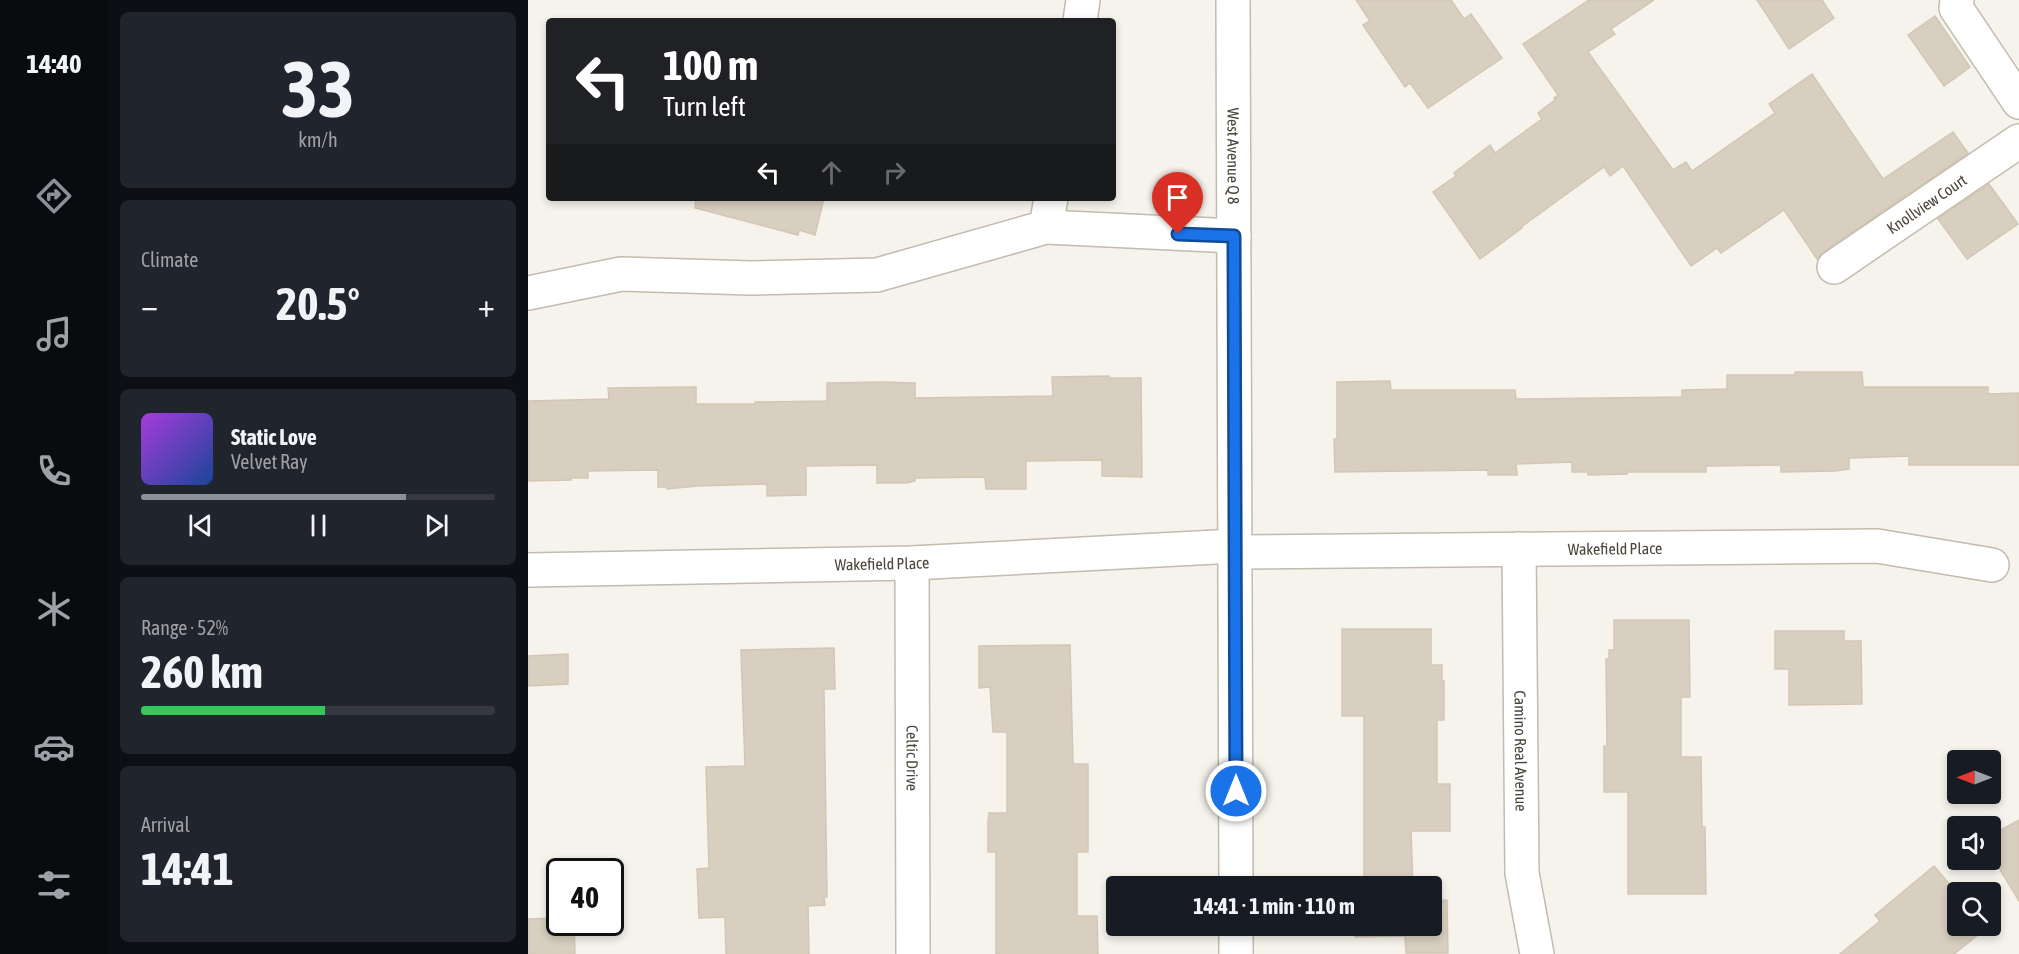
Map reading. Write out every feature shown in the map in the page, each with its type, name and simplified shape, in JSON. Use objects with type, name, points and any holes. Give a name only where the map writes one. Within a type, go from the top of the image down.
[{"type":"street","points":[[1080,18],[1083,0]]},
{"type":"street","name":"West Avenue Q 8","points":[[1233,0],[1236,876]]},
{"type":"street","points":[[1956,4],[2019,102]]},
{"type":"street","name":"Knollview Court","points":[[1834,267],[2019,141]]},
{"type":"street","points":[[528,293],[621,274],[751,278],[877,275],[1049,213],[1234,236]]},
{"type":"street","name":"Wakefield Place","points":[[528,570],[912,563],[1235,549],[1877,546],[1992,565]]},
{"type":"street","name":"Camino Real Avenue","points":[[1519,549],[1522,873],[1537,954]]},
{"type":"street","name":"Celtic Drive","points":[[912,563],[913,954]]},
{"type":"street","points":[[1236,936],[1236,954]]},
{"type":"building","points":[[1356,0],[1451,0],[1464,19],[1471,14],[1502,58],[1428,108],[1410,83],[1405,87],[1363,25],[1370,21]]},
{"type":"building","points":[[1589,0],[1654,0],[1611,29],[1615,34],[1588,52],[1673,170],[1686,162],[1692,171],[1775,113],[1769,104],[1812,74],[1883,179],[1953,132],[1968,153],[1823,252],[1817,259],[1784,210],[1721,253],[1717,248],[1691,266],[1623,166],[1610,176],[1604,167],[1480,259],[1433,192],[1456,176],[1454,173],[1490,145],[1495,153],[1542,119],[1538,113],[1558,95],[1523,44]]},
{"type":"building","points":[[1757,0],[1822,0],[1834,18],[1789,49]]},
{"type":"building","points":[[1935,16],[1970,67],[1944,86],[1908,35]]},
{"type":"building","points":[[1989,184],[2018,224],[1967,259],[1938,219]]},
{"type":"building","points":[[696,201],[823,201],[815,235],[799,230],[798,235],[695,208]]},
{"type":"building","points":[[1795,372],[1862,372],[1863,387],[1988,387],[1988,394],[2019,393],[2019,465],[1909,465],[1909,456],[1849,458],[1849,469],[1835,471],[1781,472],[1781,465],[1706,466],[1706,472],[1627,472],[1627,474],[1588,475],[1588,472],[1572,472],[1572,462],[1516,464],[1517,475],[1488,475],[1488,470],[1335,472],[1337,382],[1390,381],[1391,390],[1515,390],[1516,399],[1682,397],[1682,390],[1727,389],[1727,375],[1795,375]]},
{"type":"building","points":[[1109,376],[1109,378],[1141,378],[1142,477],[1102,476],[1102,460],[1026,461],[1026,489],[986,489],[985,477],[915,478],[915,481],[907,483],[877,483],[877,465],[806,466],[806,495],[767,496],[767,484],[667,489],[667,487],[658,487],[658,470],[588,471],[588,478],[528,481],[528,401],[609,399],[608,388],[696,387],[696,404],[827,401],[827,383],[882,382],[915,383],[915,398],[1053,396],[1052,377]]},
{"type":"building","points":[[1614,620],[1689,620],[1690,697],[1681,697],[1681,757],[1701,757],[1706,894],[1628,894],[1628,792],[1604,792],[1604,746],[1607,746],[1606,659],[1609,659],[1609,650],[1614,650]]},
{"type":"building","points":[[1342,629],[1431,629],[1431,665],[1442,665],[1442,681],[1444,681],[1444,720],[1437,720],[1437,784],[1450,784],[1450,831],[1411,831],[1413,876],[1364,876],[1364,716],[1342,716]]},
{"type":"building","points":[[1775,631],[1844,631],[1844,641],[1861,641],[1862,704],[1789,705],[1789,669],[1775,669]]},
{"type":"building","points":[[1070,645],[1073,764],[1088,764],[1088,852],[1077,852],[1077,916],[1097,916],[1098,954],[996,954],[996,852],[988,852],[988,821],[989,813],[1007,813],[1007,732],[993,732],[990,687],[979,688],[979,646]]},
{"type":"building","points":[[834,648],[835,689],[824,689],[827,897],[824,897],[825,905],[808,906],[809,954],[726,954],[725,917],[699,918],[697,869],[709,868],[706,767],[745,766],[741,650]]},
{"type":"building","points":[[568,654],[568,684],[528,686],[528,656]]},
{"type":"building","points":[[2019,820],[2019,901],[2000,870],[2001,830]]},
{"type":"building","points":[[1934,866],[1948,882],[1947,936],[1976,936],[1954,954],[1840,954],[1880,921],[1875,915]]},
{"type":"building","points":[[1442,900],[1447,900],[1448,953],[1406,953],[1405,936],[1442,936]]},
{"type":"building","points":[[546,918],[546,936],[574,936],[575,954],[528,954],[528,919]]},
{"type":"building","points":[[1355,936],[1405,936],[1355,937]]},
{"type":"route","points":[[1178,234],[1234,236],[1236,791]]}]
